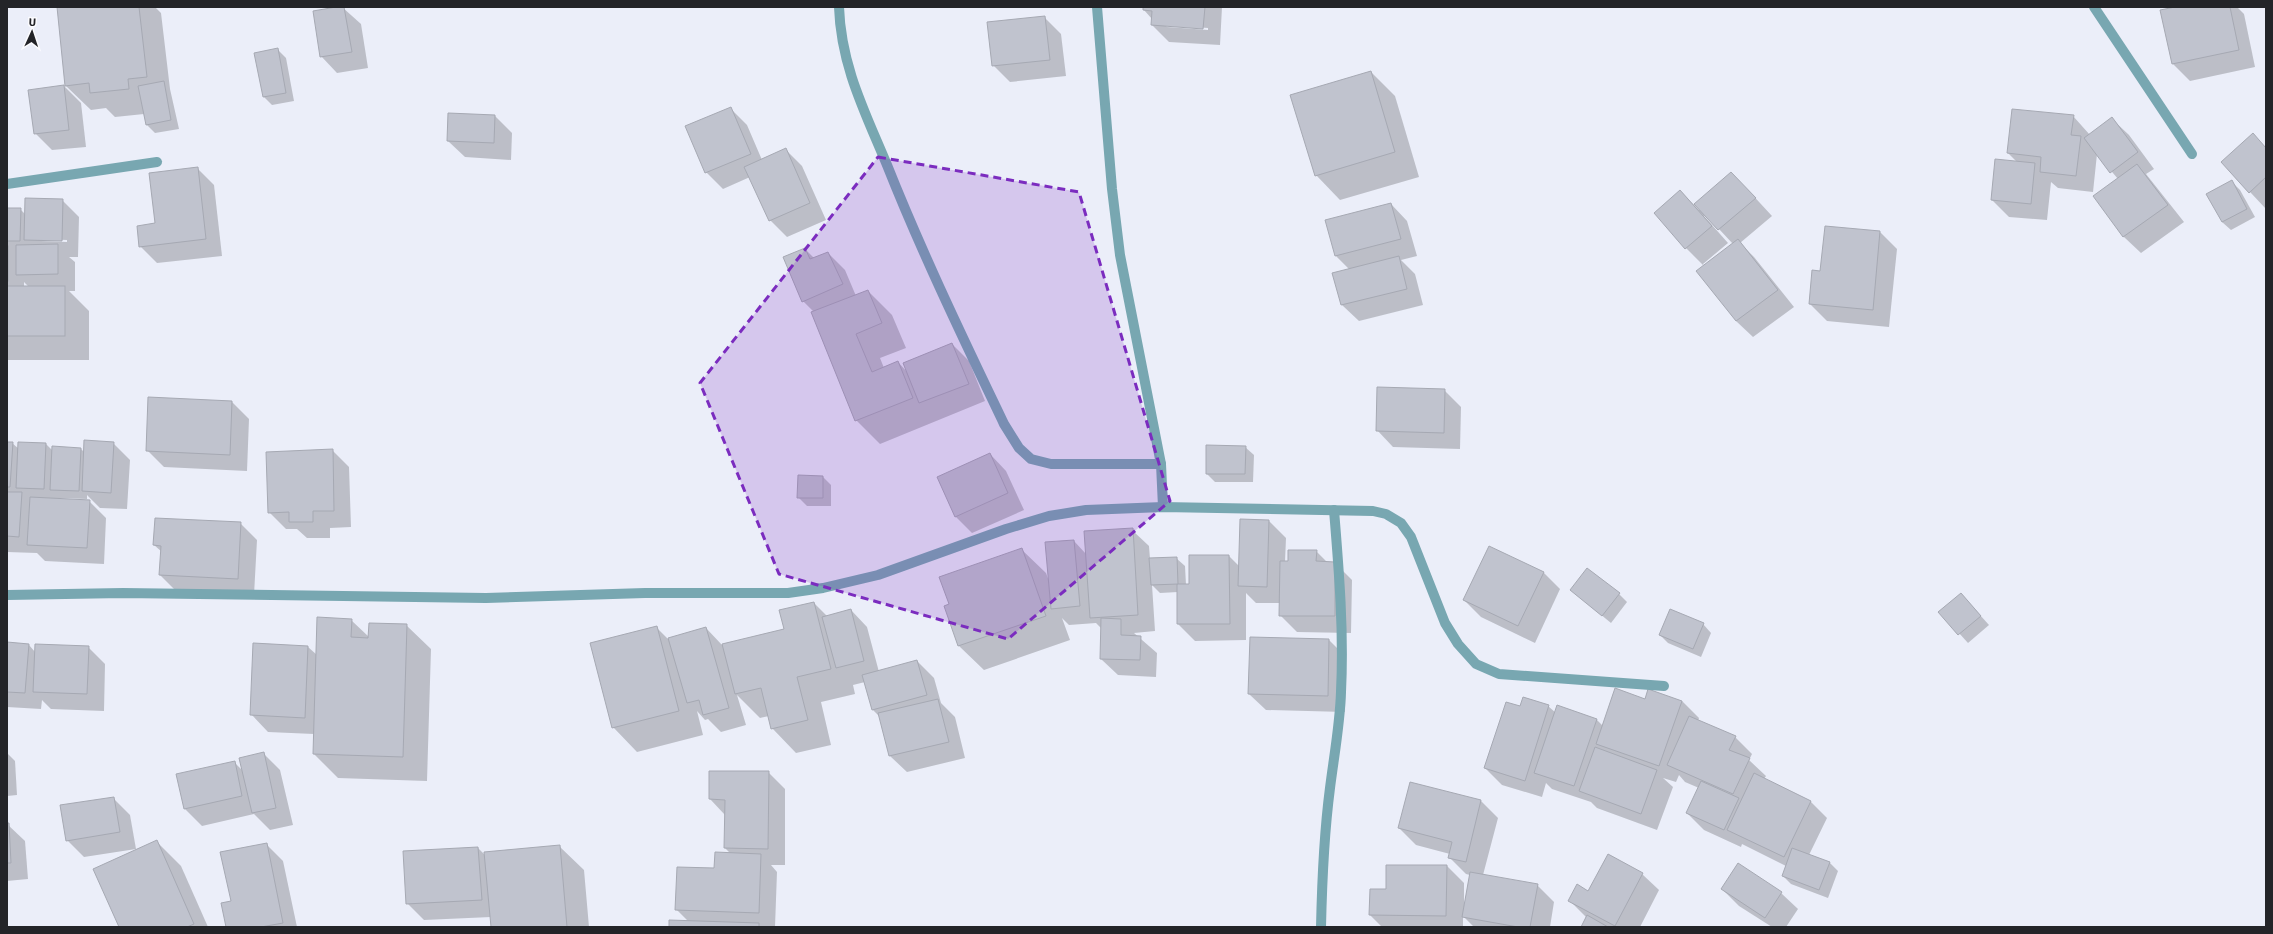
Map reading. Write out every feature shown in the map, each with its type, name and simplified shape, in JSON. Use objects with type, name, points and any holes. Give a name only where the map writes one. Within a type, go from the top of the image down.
[{"type":"street","points":[[839,7],[840,29],[848,72],[919,244],[1004,424],[1019,448],[1031,459],[1051,464],[1161,464]]},
{"type":"street","points":[[1097,7],[1112,189],[1120,255],[1161,464],[1163,507]]},
{"type":"street","points":[[2094,7],[2192,154]]},
{"type":"street","points":[[7,184],[156,162]]},
{"type":"street","points":[[7,595],[123,593],[486,598],[645,593],[788,593],[823,588],[878,575],[1006,529],[1049,516],[1086,510],[1163,507],[1373,511],[1386,514],[1401,522],[1411,537],[1445,623],[1458,644],[1476,664],[1499,674],[1664,686]]},
{"type":"street","points":[[1321,927],[1322,869],[1341,693],[1340,586],[1334,510]]},
{"type":"highlighted area","points":[[878,157],[1079,192],[1170,501],[1008,639],[779,574],[700,383]]},
{"type":"building","points":[[57,7],[139,7],[147,77],[128,79],[129,89],[90,93],[89,83],[65,86]]},
{"type":"building","points":[[344,7],[352,52],[320,57],[313,11]]},
{"type":"building","points":[[1143,7],[1205,7],[1203,29],[1151,25],[1152,11],[1143,10]]},
{"type":"building","points":[[2175,7],[2230,7],[2239,50],[2172,64],[2160,10]]},
{"type":"building","points":[[1045,16],[1050,60],[992,66],[987,22]]},
{"type":"building","points":[[278,48],[286,93],[263,97],[254,53]]},
{"type":"building","points":[[1371,71],[1395,152],[1315,176],[1290,95]]},
{"type":"building","points":[[164,81],[171,120],[146,125],[138,86]]},
{"type":"building","points":[[64,85],[69,130],[34,134],[28,90]]},
{"type":"building","points":[[731,107],[751,154],[705,173],[685,126]]},
{"type":"building","points":[[2012,109],[2074,115],[2071,135],[2081,136],[2076,176],[2040,172],[2041,157],[2007,153]]},
{"type":"building","points":[[448,113],[495,115],[494,143],[447,141]]},
{"type":"building","points":[[2112,117],[2138,152],[2110,173],[2084,138]]},
{"type":"building","points":[[2253,133],[2266,148],[2266,177],[2249,193],[2221,162]]},
{"type":"building","points":[[786,148],[810,203],[769,221],[744,167]]},
{"type":"building","points":[[1995,159],[2035,163],[2031,204],[1991,200]]},
{"type":"building","points":[[2137,164],[2168,205],[2123,237],[2093,196]]},
{"type":"building","points":[[198,167],[206,239],[139,247],[137,226],[155,223],[149,173]]},
{"type":"building","points":[[1731,172],[1756,198],[1718,230],[1694,204]]},
{"type":"building","points":[[2232,180],[2247,209],[2222,222],[2206,194]]},
{"type":"building","points":[[1680,190],[1712,226],[1685,249],[1654,213]]},
{"type":"building","points":[[25,198],[63,199],[62,241],[24,240]]},
{"type":"building","points":[[1391,203],[1401,239],[1335,256],[1325,220]]},
{"type":"building","points":[[7,208],[21,208],[20,241],[7,241]]},
{"type":"building","points":[[1825,226],[1880,231],[1873,310],[1809,304],[1812,270],[1820,271]]},
{"type":"building","points":[[1738,239],[1778,290],[1736,321],[1696,271]]},
{"type":"building","points":[[58,244],[58,274],[16,275],[16,245]]},
{"type":"building","points":[[8,246],[8,281],[7,281]]},
{"type":"building","points":[[805,248],[810,259],[828,252],[843,284],[802,302],[783,257]]},
{"type":"building","points":[[1399,256],[1407,289],[1341,305],[1332,273]]},
{"type":"building","points":[[7,286],[65,286],[65,336],[7,336]]},
{"type":"building","points":[[868,290],[882,323],[856,334],[872,372],[898,361],[913,398],[855,421],[811,312]]},
{"type":"building","points":[[952,343],[969,384],[919,403],[903,363]]},
{"type":"building","points":[[1377,387],[1445,389],[1444,433],[1376,431]]},
{"type":"building","points":[[148,397],[232,401],[230,455],[146,451]]},
{"type":"building","points":[[84,440],[114,442],[111,493],[82,491]]},
{"type":"building","points":[[7,442],[13,442],[10,487],[7,487]]},
{"type":"building","points":[[18,442],[46,443],[44,489],[16,488]]},
{"type":"building","points":[[1206,445],[1246,446],[1245,474],[1206,474]]},
{"type":"building","points":[[52,446],[81,448],[79,491],[50,490]]},
{"type":"building","points":[[333,449],[334,511],[313,511],[313,522],[289,522],[289,512],[268,513],[266,452]]},
{"type":"building","points":[[990,453],[1008,493],[955,517],[937,477]]},
{"type":"building","points":[[798,475],[823,476],[823,498],[797,498]]},
{"type":"building","points":[[7,492],[22,492],[19,537],[7,536]]},
{"type":"building","points":[[30,497],[90,500],[87,548],[27,545]]},
{"type":"building","points":[[155,518],[241,522],[238,579],[159,575],[161,546],[153,545]]},
{"type":"building","points":[[1240,519],[1269,520],[1267,587],[1238,586]]},
{"type":"building","points":[[1133,528],[1138,615],[1090,618],[1084,531]]},
{"type":"building","points":[[1074,540],[1080,606],[1051,609],[1045,542]]},
{"type":"building","points":[[1489,546],[1544,572],[1518,626],[1463,600]]},
{"type":"building","points":[[1022,548],[1046,616],[958,646],[944,606],[949,604],[939,577]]},
{"type":"building","points":[[1288,550],[1317,550],[1316,561],[1335,562],[1335,616],[1279,616],[1280,561],[1288,561]]},
{"type":"building","points":[[1189,555],[1229,555],[1230,624],[1177,624],[1177,584],[1189,584]]},
{"type":"building","points":[[1177,557],[1178,584],[1151,585],[1149,558]]},
{"type":"building","points":[[1587,568],[1620,593],[1602,616],[1570,590]]},
{"type":"building","points":[[1961,593],[1981,616],[1958,635],[1938,612]]},
{"type":"building","points":[[814,602],[831,669],[797,677],[808,720],[771,729],[761,688],[735,694],[722,644],[784,629],[779,610]]},
{"type":"building","points":[[851,609],[864,661],[836,668],[822,617]]},
{"type":"building","points":[[1670,609],[1704,623],[1693,649],[1659,635]]},
{"type":"building","points":[[317,617],[352,619],[351,637],[368,638],[369,623],[407,624],[403,757],[313,754]]},
{"type":"building","points":[[1101,618],[1121,619],[1121,635],[1141,636],[1140,660],[1100,659]]},
{"type":"building","points":[[657,626],[679,711],[612,728],[590,643]]},
{"type":"building","points":[[706,627],[729,708],[703,715],[699,700],[687,703],[668,638]]},
{"type":"building","points":[[1250,637],[1329,639],[1328,696],[1248,694]]},
{"type":"building","points":[[7,642],[29,644],[25,693],[7,692]]},
{"type":"building","points":[[253,643],[308,646],[305,718],[250,715]]},
{"type":"building","points":[[35,644],[89,646],[87,694],[33,692]]},
{"type":"building","points":[[917,660],[927,695],[872,710],[862,675]]},
{"type":"building","points":[[1615,688],[1645,699],[1648,689],[1682,701],[1659,766],[1596,744]]},
{"type":"building","points":[[1523,697],[1549,705],[1525,781],[1484,768],[1506,702],[1520,706]]},
{"type":"building","points":[[938,699],[949,742],[889,756],[878,713]]},
{"type":"building","points":[[1557,705],[1597,719],[1574,786],[1534,773]]},
{"type":"building","points":[[1689,716],[1736,736],[1729,750],[1750,758],[1733,794],[1667,765]]},
{"type":"building","points":[[1595,747],[1657,770],[1641,814],[1579,791]]},
{"type":"building","points":[[264,752],[276,808],[252,813],[239,758]]},
{"type":"building","points":[[235,761],[242,796],[184,809],[176,774]]},
{"type":"building","points":[[709,771],[769,771],[768,849],[724,848],[725,800],[709,799]]},
{"type":"building","points":[[1754,773],[1811,801],[1784,857],[1727,830]]},
{"type":"building","points":[[1701,781],[1739,798],[1724,830],[1686,813]]},
{"type":"building","points":[[1410,782],[1481,800],[1466,862],[1448,858],[1452,842],[1398,828]]},
{"type":"building","points":[[114,797],[120,832],[66,841],[60,805]]},
{"type":"building","points":[[7,823],[9,823],[11,863],[7,863]]},
{"type":"building","points":[[157,840],[194,924],[187,927],[119,927],[93,869]]},
{"type":"building","points":[[267,843],[283,923],[261,927],[226,927],[221,903],[231,901],[220,852]]},
{"type":"building","points":[[560,845],[567,927],[491,927],[484,852]]},
{"type":"building","points":[[478,847],[482,900],[406,904],[403,851]]},
{"type":"building","points":[[1792,848],[1830,862],[1819,890],[1782,876]]},
{"type":"building","points":[[715,852],[761,854],[759,913],[675,910],[677,867],[714,868]]},
{"type":"building","points":[[1608,854],[1643,873],[1615,926],[1568,901],[1577,884],[1588,891]]},
{"type":"building","points":[[1738,863],[1782,892],[1765,918],[1721,889]]},
{"type":"building","points":[[1386,865],[1447,865],[1446,916],[1369,915],[1370,889],[1386,889]]},
{"type":"building","points":[[1470,872],[1538,884],[1530,927],[1518,927],[1462,917]]},
{"type":"building","points":[[1587,915],[1608,927],[1581,927]]},
{"type":"building","points":[[669,920],[759,923],[759,927],[669,927]]}]
